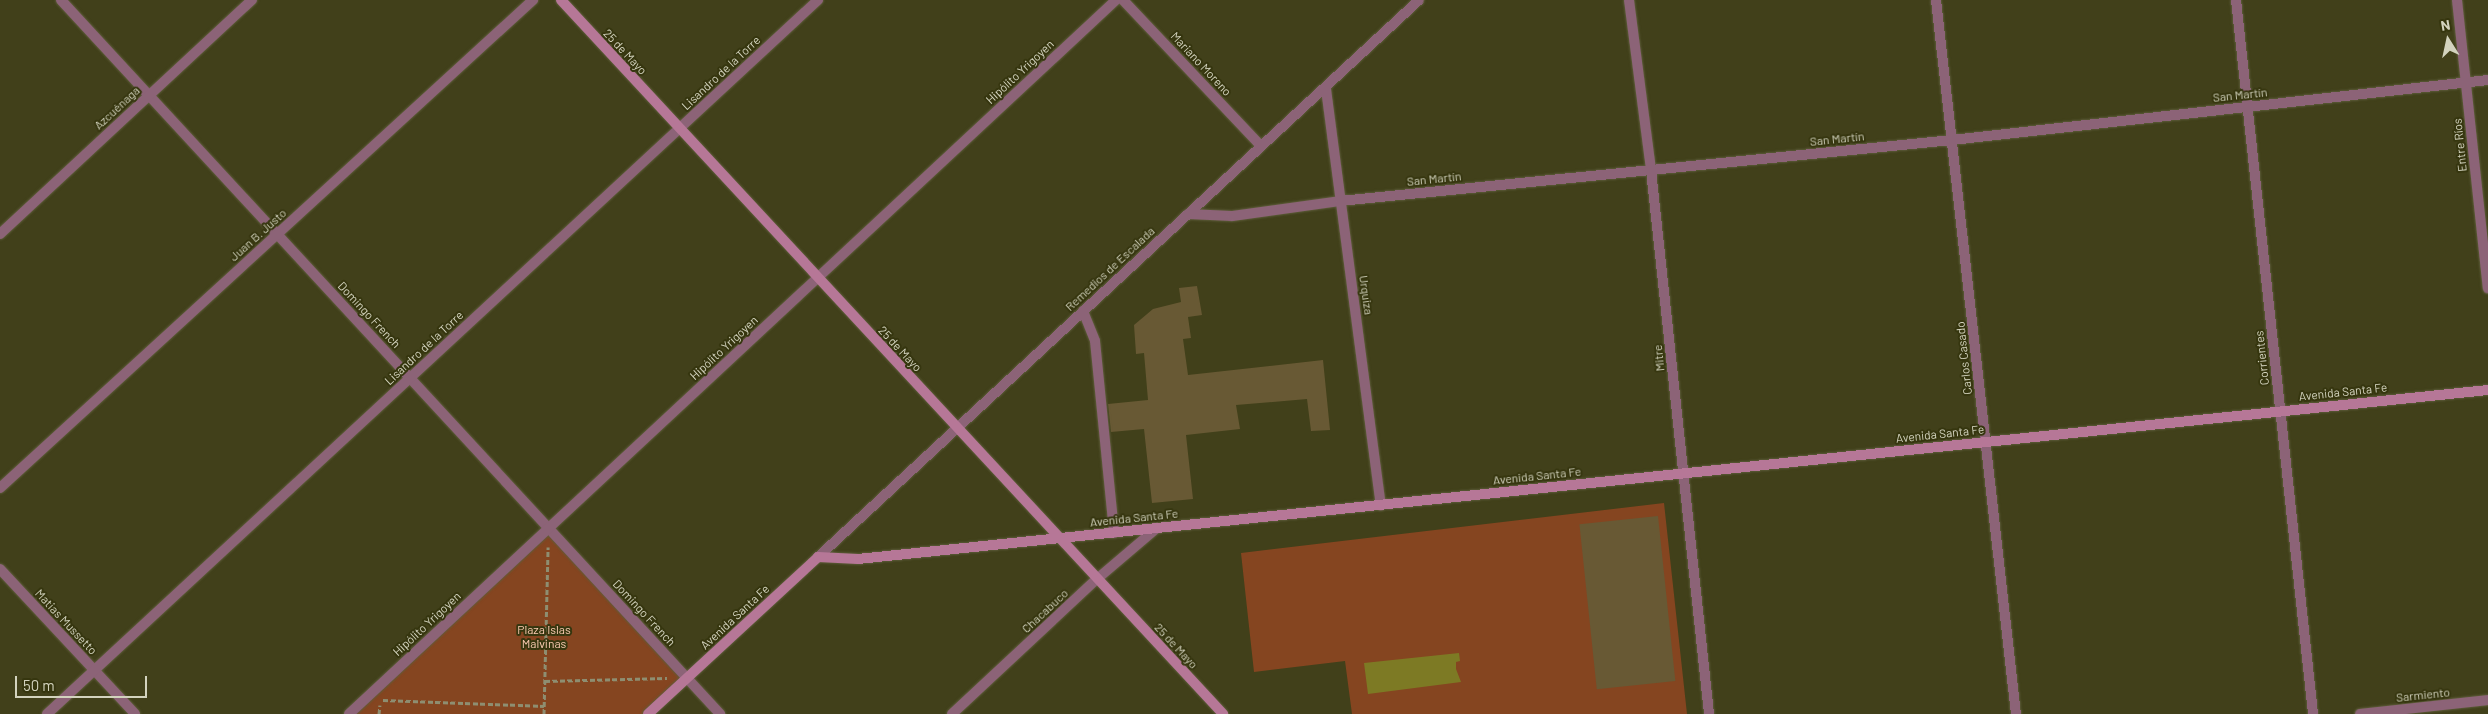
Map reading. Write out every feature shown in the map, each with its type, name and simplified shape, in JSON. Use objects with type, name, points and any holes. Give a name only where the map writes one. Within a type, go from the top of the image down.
[{"type":"street","name":"Domingo French","points":[[61,0],[720,714]]},
{"type":"street","name":"Azcuénaga","points":[[0,234],[252,0]]},
{"type":"street","name":"Juan B. Justo","points":[[0,488],[533,0]]},
{"type":"street","name":"25 de Mayo","points":[[561,0],[1223,714]]},
{"type":"street","name":"Lisandro de la Torre","points":[[46,714],[818,0]]},
{"type":"street","name":"Hipólito Yrigoyen","points":[[349,714],[1116,0]]},
{"type":"street","name":"Mariano Moreno","points":[[1123,0],[1260,145]]},
{"type":"street","name":"Remedios de Escalada","points":[[818,557],[1260,145],[1326,89],[1419,0]]},
{"type":"street","name":"Mitre","points":[[1629,0],[1651,170],[1709,714]]},
{"type":"street","name":"Carlos Casado","points":[[1936,0],[2016,714]]},
{"type":"street","name":"Corrientes","points":[[2236,0],[2314,714]]},
{"type":"street","name":"Entre Ríos","points":[[2457,0],[2488,288]]},
{"type":"street","name":"San Martín","points":[[1188,214],[1232,216],[1340,201],[1952,140],[2488,80]]},
{"type":"street","name":"Urquiza","points":[[1326,89],[1381,506]]},
{"type":"street","points":[[1083,311],[1095,341],[1114,533]]},
{"type":"street","name":"Avenida Santa Fe","points":[[648,714],[818,557],[858,559],[2488,390]]},
{"type":"street","name":"Chacabuco","points":[[952,714],[1097,579],[1157,528]]},
{"type":"street","name":"Matias Mussetto","points":[[0,569],[135,714]]},
{"type":"street","name":"Sarmiento","points":[[2360,714],[2488,700]]},
{"type":"path","points":[[544,714],[549,528]]},
{"type":"path","points":[[545,680],[687,678]]},
{"type":"path","points":[[380,714],[380,700],[544,706]]},
{"type":"green space","points":[[1664,503],[1687,714],[1352,714],[1345,661],[1254,672],[1241,553]]},
{"type":"green space","name":"Plaza Islas Malvinas","points":[[549,528],[687,678],[648,714],[349,714]]},
{"type":"shaded area","points":[[1459,653],[1460,661],[1456,662],[1456,669],[1461,682],[1368,694],[1364,663]]},
{"type":"building","points":[[1197,286],[1202,315],[1188,317],[1191,338],[1183,339],[1188,375],[1323,360],[1330,430],[1311,431],[1307,399],[1236,405],[1240,429],[1186,435],[1193,499],[1152,503],[1144,429],[1111,432],[1108,404],[1148,400],[1144,353],[1136,354],[1134,325],[1153,309],[1181,302],[1179,288]]},
{"type":"building","points":[[1658,516],[1675,681],[1597,689],[1579,524]]}]
